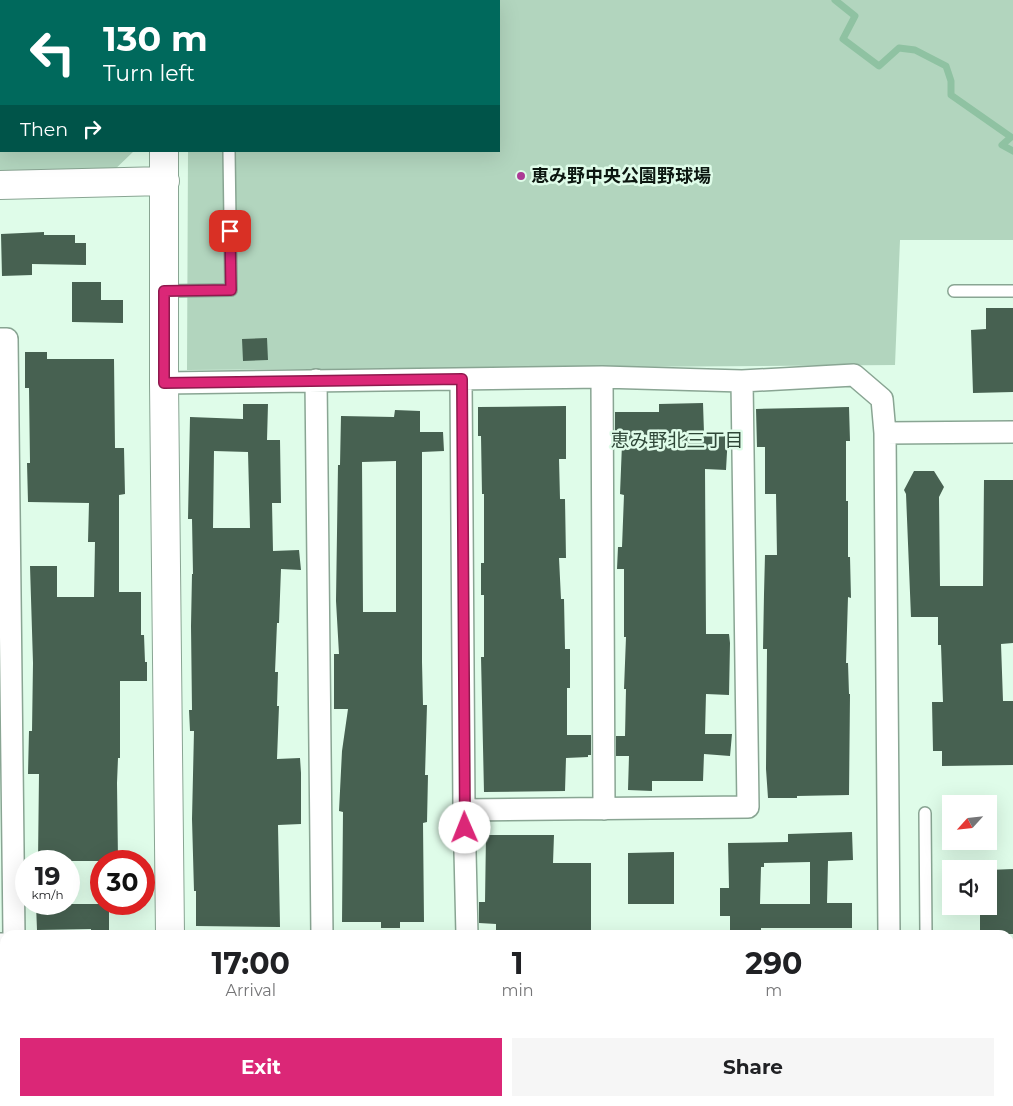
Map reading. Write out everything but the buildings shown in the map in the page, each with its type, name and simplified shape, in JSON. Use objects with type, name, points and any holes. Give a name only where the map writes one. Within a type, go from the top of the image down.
[{"type":"street","points":[[164,152],[164,383],[170,930]]},
{"type":"street","points":[[0,185],[165,181]]},
{"type":"street","points":[[0,339],[7,338],[14,930]]},
{"type":"street","points":[[164,383],[602,377],[742,381],[854,375],[882,399],[885,433],[889,930]]},
{"type":"street","points":[[602,377],[604,809]]},
{"type":"street","points":[[462,379],[464,810],[467,930]]},
{"type":"street","points":[[316,380],[322,930]]},
{"type":"street","points":[[464,810],[748,807],[742,381]]},
{"type":"street","points":[[885,433],[1013,432]]},
{"type":"lane","points":[[164,291],[231,290],[229,152]]},
{"type":"lane","points":[[954,291],[1013,291]]},
{"type":"lane","points":[[925,813],[926,930]]},
{"type":"green space","points":[[500,0],[1013,0],[1013,240],[900,240],[895,365],[187,370],[188,152],[500,152]]},
{"type":"green space","points":[[0,152],[133,152],[109,175],[0,174]]},
{"type":"waterway","points":[[835,0],[855,16],[843,39],[879,66],[899,48],[915,50],[946,66],[951,81],[951,95],[1011,137],[1002,145],[1013,151]]},
{"type":"place","name":"恵み野中央公園野球場","points":[[521,176]]},
{"type":"district","name":"恵み野北三丁目","points":[[677,440]]},
{"type":"route","points":[[230,231],[231,290],[164,291],[164,383],[462,379],[465,828]]}]
